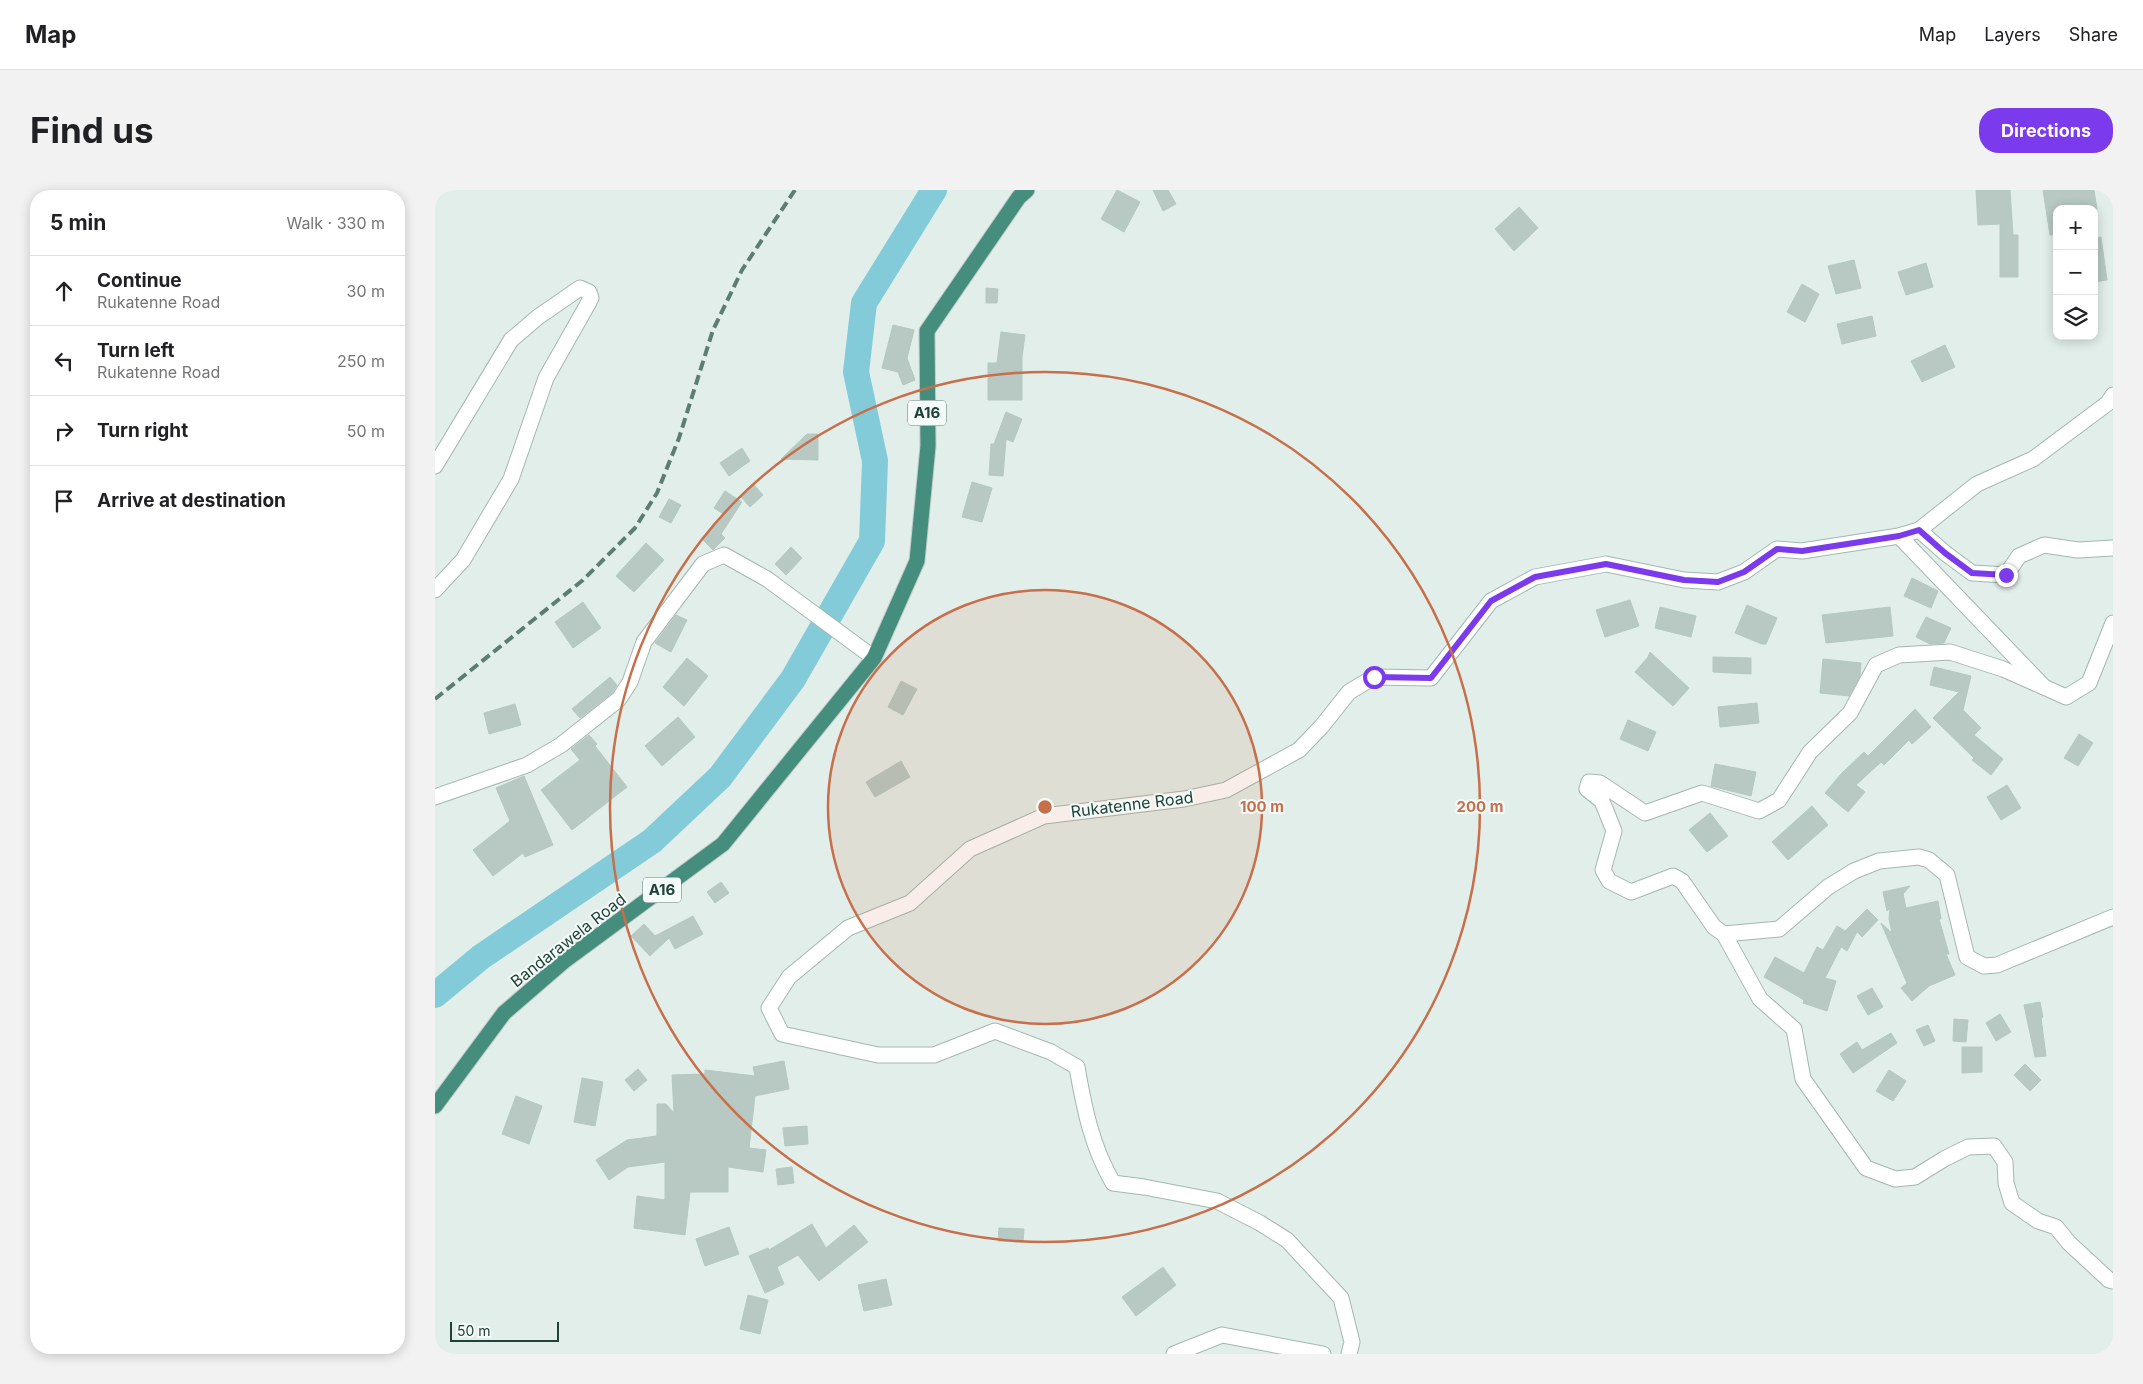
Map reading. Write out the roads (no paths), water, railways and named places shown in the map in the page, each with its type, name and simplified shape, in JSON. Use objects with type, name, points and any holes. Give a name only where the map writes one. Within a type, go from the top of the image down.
[{"type":"highway","name":"A16","points":[[874,658],[917,562],[928,446],[927,331],[1019,197],[1027,190]]},
{"type":"highway","name":"Bandarawela Road","points":[[435,1106],[504,1014],[563,962],[723,844],[874,658]]},
{"type":"street","points":[[435,466],[511,340],[538,316],[580,288],[589,292],[591,298],[546,378],[511,479],[463,560],[435,590]]},
{"type":"street","name":"Rukatenne Road","points":[[1349,1354],[1352,1342],[1341,1298],[1287,1240],[1260,1223],[1217,1201],[1144,1187],[1113,1184],[1105,1170],[1091,1134],[1084,1110],[1077,1067],[1051,1052],[995,1031],[934,1055],[878,1056],[781,1034],[769,1008],[789,977],[848,928],[910,903],[970,849],[1044,816],[1184,799],[1226,790],[1299,750],[1322,726],[1349,692],[1374,677],[1431,678],[1491,601],[1535,577],[1606,564],[1684,580],[1718,582],[1744,572],[1777,549],[1802,551],[1899,536],[1919,530],[1977,484],[2033,459],[2108,404],[2113,395]]},
{"type":"street","points":[[1919,530],[1972,573],[2006,575],[2019,556],[2044,545],[2078,550],[2113,548]]},
{"type":"street","points":[[1899,536],[2045,686]]},
{"type":"street","points":[[435,797],[527,765],[561,744],[619,699],[630,682],[644,642],[703,564],[724,555],[767,579],[874,658]]},
{"type":"street","points":[[2113,623],[2089,683],[2066,697],[2045,686],[2003,669],[1950,652],[1899,655],[1876,665],[1851,712],[1810,752],[1779,800],[1759,811],[1702,794],[1645,814],[1600,783],[1589,782],[1587,789],[1602,802],[1613,831],[1603,870],[1609,880],[1631,892],[1673,876],[1682,881],[1714,927],[1724,934],[1760,999],[1794,1029],[1803,1079],[1866,1168],[1895,1179],[1915,1177],[1968,1147],[1994,1146],[2005,1162],[2006,1183],[2012,1203],[2037,1220],[2056,1227],[2069,1243],[2109,1280],[2113,1281]]},
{"type":"street","points":[[1724,934],[1779,929],[1828,886],[1854,871],[1879,861],[1919,857],[1929,860],[1947,875],[1967,957],[1984,966],[1997,965],[2113,917]]},
{"type":"street","points":[[1174,1354],[1222,1335],[1323,1354]]},
{"type":"waterway","points":[[435,995],[481,957],[652,841],[720,777],[793,679],[872,541],[875,461],[856,372],[864,303],[934,190]]},
{"type":"railway","points":[[435,699],[583,580],[635,528],[657,493],[679,438],[713,330],[742,270],[795,190]]}]
